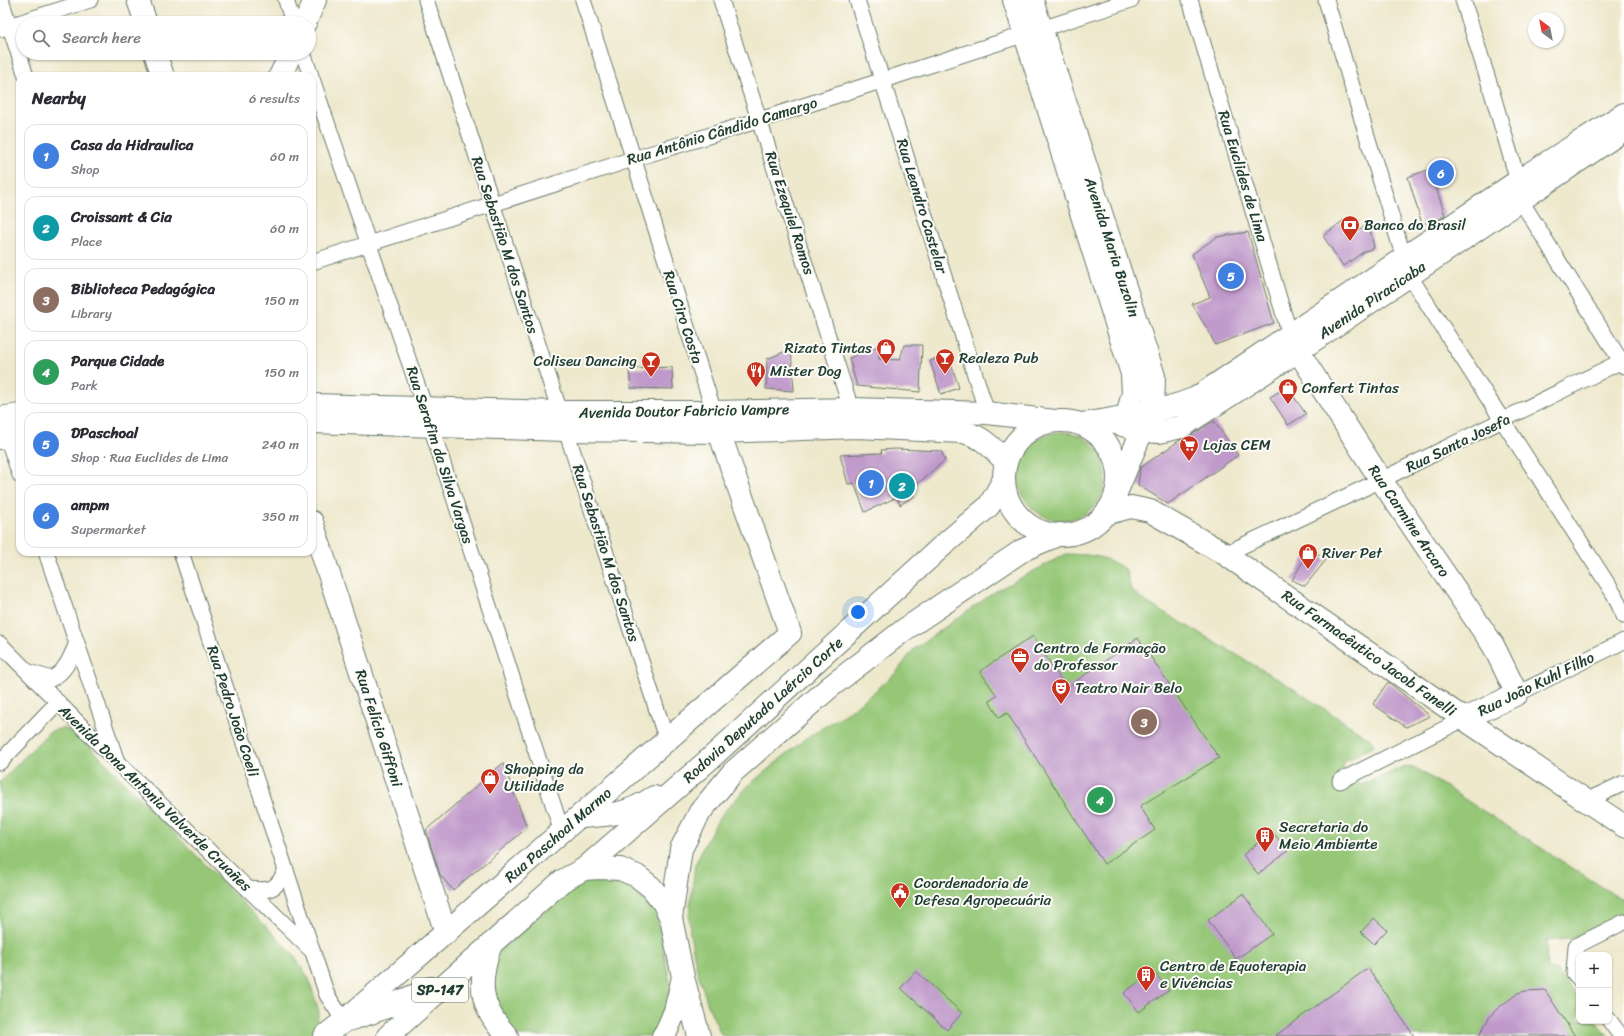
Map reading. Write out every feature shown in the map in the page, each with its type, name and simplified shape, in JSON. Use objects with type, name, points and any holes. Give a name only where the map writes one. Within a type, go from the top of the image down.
[{"type":"main road","points":[[138,0],[144,16]]},
{"type":"main road","points":[[308,16],[315,0]]},
{"type":"main road","name":"Avenida Maria Buzolin","points":[[1014,0],[1033,32],[1154,376],[1153,412],[1142,431],[1116,493]]},
{"type":"main road","name":"Avenida Maria Buzolin","points":[[1032,0],[1033,32],[1132,374],[1133,393],[1117,418]]},
{"type":"main road","points":[[157,60],[162,72]]},
{"type":"main road","points":[[282,72],[288,60]]},
{"type":"main road","name":"Avenida Piracicaba","points":[[1117,418],[1142,431],[1159,432],[1181,427],[1294,343],[1519,191],[1624,114]]},
{"type":"main road","name":"Avenida Piracicaba","points":[[1519,191],[1624,130]]},
{"type":"main road","name":"Avenida Piracicaba","points":[[1082,424],[1153,412],[1177,406],[1196,398],[1294,343]]},
{"type":"main road","name":"Rua Carmine Arcaro","points":[[1294,343],[1381,480],[1493,645],[1517,694]]},
{"type":"main road","name":"Avenida Doutor Fabricio Vampre","points":[[316,405],[428,417]]},
{"type":"main road","name":"Avenida Doutor Fabricio Vampre","points":[[316,422],[428,417],[563,421],[716,422],[987,412],[1055,421]]},
{"type":"main road","name":"Avenida Doutor Fabricio Vampre","points":[[854,418],[977,435],[986,442],[1005,471]]},
{"type":"main road","points":[[1055,421],[1069,421],[1082,424],[1096,432],[1108,444],[1116,459],[1118,476],[1116,493],[1105,514],[1093,525],[1077,532],[1060,534],[1043,532],[1028,523],[1015,511],[1008,496],[1005,471],[1014,447],[1025,434],[1039,425],[1055,421]]},
{"type":"main road","name":"Rua Ciro Costa","points":[[716,422],[790,633]]},
{"type":"main road","name":"Rodovia Deputado Laércio Corte","points":[[584,869],[713,756],[940,548],[989,506],[1005,471]]},
{"type":"main road","name":"Rua Farmacêutico Jacob Fanelli","points":[[1105,514],[1131,507],[1150,511],[1225,554],[1464,719],[1624,826]]},
{"type":"main road","name":"Rua Felício Giffoni","points":[[316,534],[446,933]]},
{"type":"main road","name":"Rodovia Deputado Laércio Corte","points":[[671,918],[681,849],[700,812],[733,772],[830,687],[904,630],[1023,550],[1060,534]]},
{"type":"main road","name":"Rua Paschoal Marmo","points":[[325,1036],[446,933],[790,633]]},
{"type":"main road","name":"Rua João Kuhl Filho","points":[[1464,719],[1517,694]]},
{"type":"main road","points":[[579,817],[615,815],[642,805],[713,756]]},
{"type":"main road","points":[[506,1036],[495,1023],[485,1004],[482,984],[484,964],[491,944],[562,881],[584,869],[601,868],[620,869],[637,876],[651,887],[659,897],[671,918],[682,977],[699,1036]]},
{"type":"main road","name":"SP-147","points":[[388,1036],[491,944]]},
{"type":"main road","points":[[344,1021],[370,1014],[408,999],[454,977]]},
{"type":"main road","points":[[663,1036],[675,1011],[682,977]]},
{"type":"street","points":[[1,0],[5,28],[16,53]]},
{"type":"street","points":[[41,16],[90,0]]},
{"type":"street","points":[[286,0],[291,16]]},
{"type":"street","name":"Rua Sebastião M dos Santos","points":[[426,0],[667,740]]},
{"type":"street","name":"Rua Ciro Costa","points":[[583,0],[716,422]]},
{"type":"street","name":"Rua Ezequiel Ramos","points":[[721,0],[854,418]]},
{"type":"street","name":"Rua Leandro Castelar","points":[[857,0],[987,412]]},
{"type":"street","name":"Rua Antônio Cândido Camargo","points":[[316,261],[883,81],[1131,0]]},
{"type":"street","name":"Rua Euclides de Lima","points":[[1190,0],[1294,343]]},
{"type":"street","points":[[1326,0],[1407,266],[1503,421],[1614,594],[1624,616]]},
{"type":"street","points":[[1463,0],[1492,89],[1519,191],[1623,362]]},
{"type":"street","points":[[5,28],[16,24]]},
{"type":"street","points":[[19,60],[24,72]]},
{"type":"street","points":[[305,60],[310,72]]},
{"type":"street","name":"Rua Serafim da Silva Vargas","points":[[316,91],[428,417],[562,832]]},
{"type":"street","name":"Rua Santa Josefa","points":[[1225,554],[1623,362]]},
{"type":"street","points":[[7,425],[16,460]]},
{"type":"street","points":[[47,556],[117,762]]},
{"type":"street","name":"Rua Pedro João Coeli","points":[[182,556],[327,996],[344,1021]]},
{"type":"street","name":"Rua João Kuhl Filho","points":[[1517,694],[1624,641]]},
{"type":"street","points":[[28,672],[51,679],[59,675],[69,661],[77,643]]},
{"type":"street","name":"Avenida Dona Antonia Valverde Cruañes","points":[[0,644],[117,762],[312,951]]},
{"type":"street","points":[[0,762],[58,702]]},
{"type":"street","name":"Rua João Kuhl Filho","points":[[1340,781],[1464,719]]},
{"type":"street","points":[[1586,801],[1624,783]]},
{"type":"street","points":[[248,889],[266,891],[279,883],[286,870]]},
{"type":"street","points":[[1576,952],[1576,946],[1624,922]]},
{"type":"street","points":[[1612,1024],[1621,1036]]},
{"type":"green space","points":[[1062,432],[1079,436],[1093,445],[1102,459],[1106,476],[1102,493],[1093,507],[1079,516],[1062,520],[1045,516],[1031,507],[1022,493],[1018,476],[1022,459],[1031,445],[1045,436]]},
{"type":"green space","points":[[1066,554],[1098,557],[1111,561],[1126,570],[1131,590],[1146,602],[1283,682],[1372,740],[1374,746],[1343,762],[1342,768],[1361,785],[1406,766],[1419,770],[1624,901],[1624,914],[1570,939],[1546,941],[1547,968],[1558,972],[1576,995],[1576,1024],[1598,1024],[1608,1036],[722,1036],[709,1008],[697,970],[690,934],[689,915],[695,865],[706,841],[721,815],[750,784],[805,739],[848,712],[873,693],[896,673],[914,649],[996,591]]},
{"type":"green space","points":[[62,728],[74,732],[88,745],[294,955],[309,979],[319,1012],[314,1034],[311,1036],[0,1036],[0,782],[49,732]]},
{"type":"green space","points":[[601,876],[632,882],[655,907],[670,983],[670,1002],[656,1036],[519,1036],[514,1034],[492,1000],[492,967],[500,950],[580,882]]},
{"type":"building","points":[[1430,169],[1445,215],[1440,219],[1422,224],[1408,177]]},
{"type":"building","name":"Banco do Brasil","points":[[1344,220],[1354,232],[1369,224],[1374,248],[1365,251],[1343,266],[1323,236]]},
{"type":"building","points":[[1248,232],[1274,323],[1215,345],[1192,304],[1210,297],[1192,254],[1217,237]]},
{"type":"building","name":"Rizato Tintas","points":[[904,345],[922,345],[920,392],[857,386],[849,358],[879,346],[879,359],[900,360]]},
{"type":"building","points":[[791,349],[794,391],[766,389],[767,359]]},
{"type":"building","name":"Realeza Pub","points":[[948,354],[959,388],[941,394],[930,361]]},
{"type":"building","name":"Coliseu Dancing","points":[[672,367],[673,389],[631,388],[629,369]]},
{"type":"building","name":"Confert Tintas","points":[[1287,387],[1306,414],[1288,425],[1270,397]]},
{"type":"building","name":"Lojas CEM","points":[[1214,421],[1238,455],[1168,504],[1138,485],[1140,468],[1180,440],[1188,437]]},
{"type":"building","points":[[895,449],[941,451],[945,460],[911,489],[914,496],[900,505],[897,497],[865,512],[854,483],[848,484],[840,455],[882,453],[881,450]]},
{"type":"building","name":"River Pet","points":[[1311,548],[1326,560],[1305,586],[1292,580]]},
{"type":"building","points":[[1033,636],[1066,688],[1138,638],[1219,758],[1140,806],[1155,830],[1104,864],[1007,713],[999,718],[989,701],[997,696],[980,671]]},
{"type":"building","points":[[1388,682],[1430,716],[1406,727],[1373,704]]},
{"type":"building","name":"Shopping da Utilidade","points":[[503,763],[527,828],[453,890],[440,875],[426,830]]},
{"type":"building","name":"Secretaria do Meio Ambiente","points":[[1272,831],[1288,851],[1258,874],[1243,855]]},
{"type":"building","points":[[1243,894],[1272,934],[1236,959],[1208,920]]},
{"type":"building","points":[[1374,918],[1387,930],[1374,944],[1361,932]]},
{"type":"building","points":[[1368,968],[1414,1036],[1275,1036]]},
{"type":"building","points":[[916,971],[962,1013],[947,1030],[901,988]]},
{"type":"building","name":"Centro de Equoterapia e Vivências","points":[[1153,971],[1169,990],[1139,1012],[1124,993]]},
{"type":"building","points":[[1545,990],[1575,1036],[1479,1036],[1490,1016],[1518,993],[1525,991]]},
{"type":"place","name":"ampm","points":[[1441,173]]},
{"type":"place","name":"Banco do Brasil","points":[[1350,242]]},
{"type":"place","name":"DPaschoal","points":[[1231,276]]},
{"type":"place","name":"Rizato Tintas","points":[[886,365]]},
{"type":"place","name":"Realeza Pub","points":[[945,375]]},
{"type":"place","name":"Coliseu Dancing","points":[[651,378]]},
{"type":"place","name":"Mister Dog","points":[[756,388]]},
{"type":"place","name":"Confert Tintas","points":[[1288,405]]},
{"type":"place","name":"Lojas CEM","points":[[1189,462]]},
{"type":"place","name":"Casa da Hidraulica","points":[[871,483]]},
{"type":"place","name":"Croissant & Cia","points":[[902,486]]},
{"type":"place","name":"River Pet","points":[[1308,570]]},
{"type":"place","name":"Centro de Formação do Professor","points":[[1020,674]]},
{"type":"place","name":"Teatro Nair Belo","points":[[1061,705]]},
{"type":"place","name":"Biblioteca Pedagógica","points":[[1144,722]]},
{"type":"place","name":"Shopping da Utilidade","points":[[490,795]]},
{"type":"place","name":"Parque Cidade","points":[[1100,800]]},
{"type":"place","name":"Secretaria do Meio Ambiente","points":[[1265,853]]},
{"type":"place","name":"Coordenadoria de Defesa Agropecuária","points":[[900,909]]},
{"type":"place","name":"Centro de Equoterapia e Vivências","points":[[1146,992]]}]
